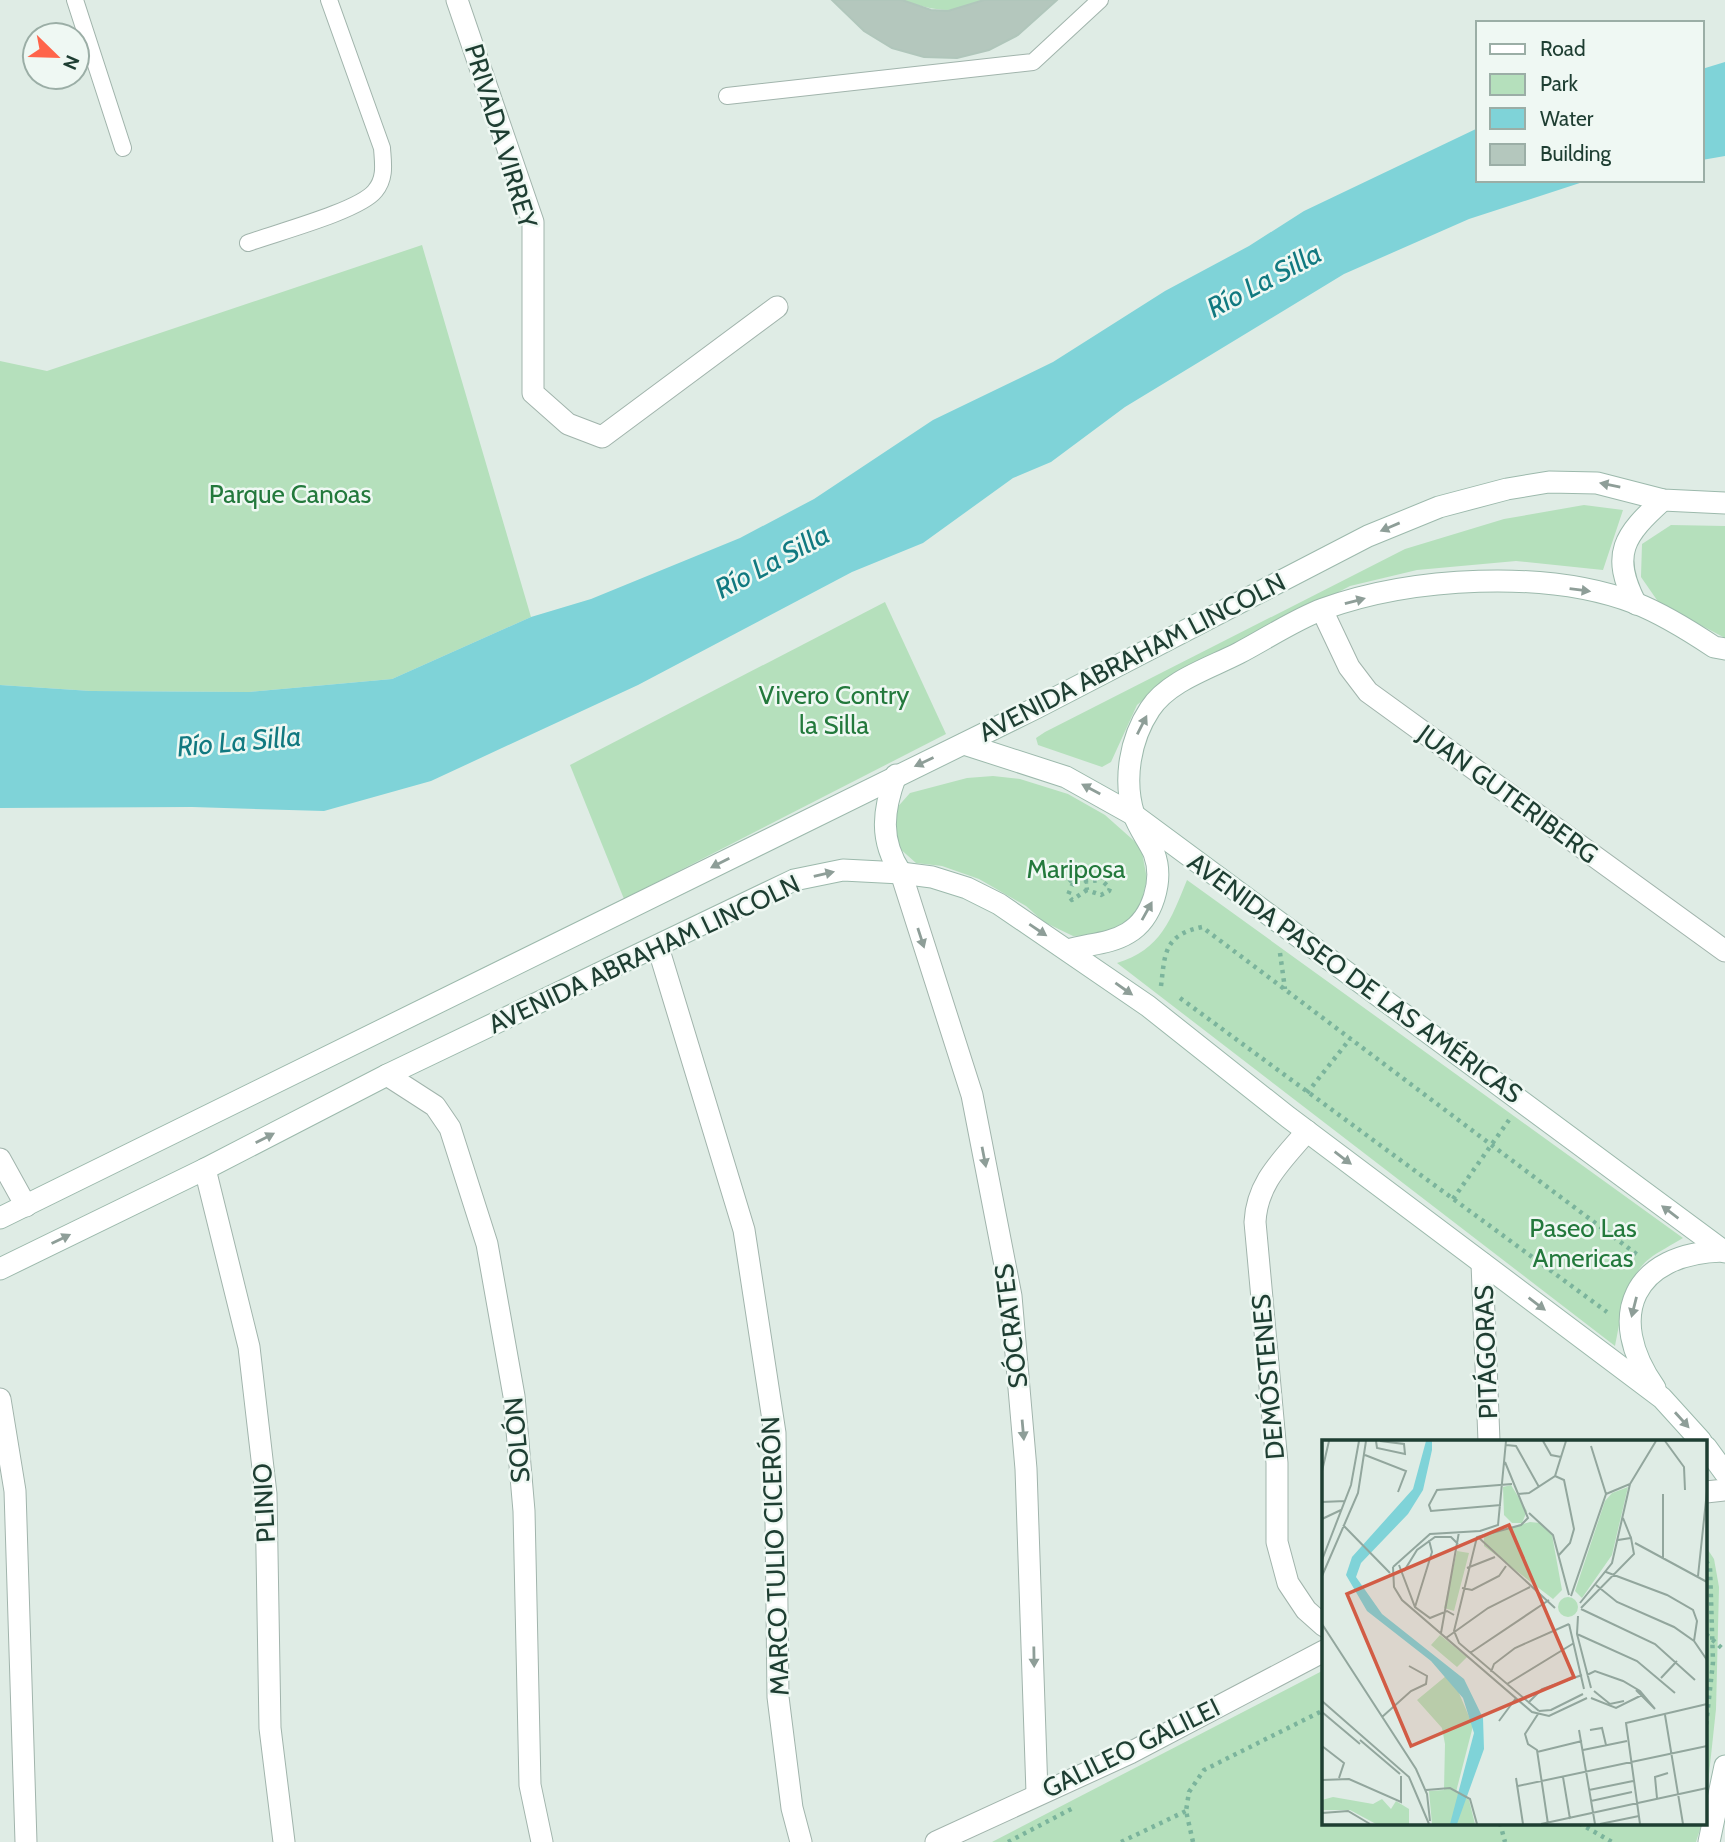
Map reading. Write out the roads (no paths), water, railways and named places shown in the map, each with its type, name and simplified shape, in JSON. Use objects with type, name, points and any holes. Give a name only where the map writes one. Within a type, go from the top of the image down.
[{"type":"street","name":"PRIVADA VIRREY","points":[[457,0],[533,222],[533,393],[568,424],[602,437],[777,307]]},
{"type":"street","name":"AVENIDA ABRAHAM LINCOLN","points":[[0,1218],[422,1012],[896,775],[964,744],[1368,536],[1439,507],[1507,489],[1549,482],[1597,482],[1663,500],[1725,503]]},
{"type":"street","points":[[1636,604],[1623,574],[1623,554],[1627,537],[1663,500]]},
{"type":"street","name":"AVENIDA ABRAHAM LINCOLN","points":[[0,1269],[205,1169],[387,1075],[794,880],[843,870],[932,877],[967,888],[999,904],[1068,950],[1117,939],[1131,931],[1149,911],[1156,892],[1155,855],[1134,815],[1128,770],[1137,732],[1151,706],[1173,687],[1322,610],[1420,585],[1509,581],[1595,592],[1636,604],[1721,652]]},
{"type":"street","name":"JUAN GUTERIBERG","points":[[1322,610],[1349,667],[1368,692],[1725,951]]},
{"type":"street","name":"AVENIDA PASEO DE LAS AMÉRICAS","points":[[964,744],[1066,777],[1134,815],[1724,1252]]},
{"type":"street","name":"SÓCRATES","points":[[896,775],[885,805],[883,822],[891,859],[901,873],[972,1096],[1011,1296],[1026,1469],[1037,1793]]},
{"type":"street","name":"MARCO TULIO CICERÓN","points":[[658,947],[744,1230],[775,1433],[778,1697],[792,1808],[801,1842]]},
{"type":"street","points":[[1068,950],[1148,1006],[1307,1131],[1662,1398]]},
{"type":"street","name":"SOLÓN","points":[[387,1075],[435,1106],[450,1128],[487,1244],[514,1396],[524,1511],[530,1785],[542,1842]]},
{"type":"street","name":"DEMÓSTENES","points":[[1307,1131],[1264,1182],[1256,1201],[1255,1222],[1277,1463],[1276,1542],[1288,1583],[1306,1610],[1322,1624]]},
{"type":"street","points":[[0,1159],[26,1206]]},
{"type":"street","name":"PLINIO","points":[[205,1169],[251,1360],[266,1494],[270,1728],[284,1842]]},
{"type":"street","points":[[1700,1440],[1662,1398],[1634,1352],[1629,1328],[1634,1302],[1647,1275],[1671,1259],[1702,1251],[1724,1252]]},
{"type":"street","name":"PITÁGORAS","points":[[1482,1263],[1489,1440]]},
{"type":"street","points":[[0,1399],[15,1491],[26,1842]]},
{"type":"street","points":[[1708,1450],[1725,1473]]},
{"type":"street","name":"GALILEO GALILEI","points":[[936,1842],[1037,1793],[1130,1753],[1322,1652]]},
{"type":"street","points":[[1711,1842],[1725,1766]]},
{"type":"street","points":[[1711,1842],[1725,1834]]},
{"type":"lane","points":[[75,0],[123,148]]},
{"type":"lane","points":[[248,243],[358,204],[376,190],[384,170],[382,148],[329,0]]},
{"type":"lane","points":[[727,96],[1033,62],[1101,0]]},
{"type":"water","points":[[1725,62],[1725,156],[1704,160],[1704,68]]},
{"type":"water","name":"Río La Silla","points":[[1476,129],[1476,182],[1583,182],[1469,219],[1344,274],[1125,407],[1051,462],[1013,478],[923,543],[852,572],[638,685],[431,781],[324,811],[192,807],[0,808],[0,685],[91,691],[249,692],[392,679],[531,617],[591,599],[740,538],[814,499],[933,420],[1053,362],[1165,291],[1249,246],[1304,211]]},
{"type":"park label","name":"Parque Canoas","points":[[290,494]]},
{"type":"park label","name":"Vivero Contry la Silla","points":[[834,710]]},
{"type":"park label","name":"Mariposa","points":[[1076,869]]},
{"type":"park label","name":"Paseo Las Americas","points":[[1583,1243]]}]
